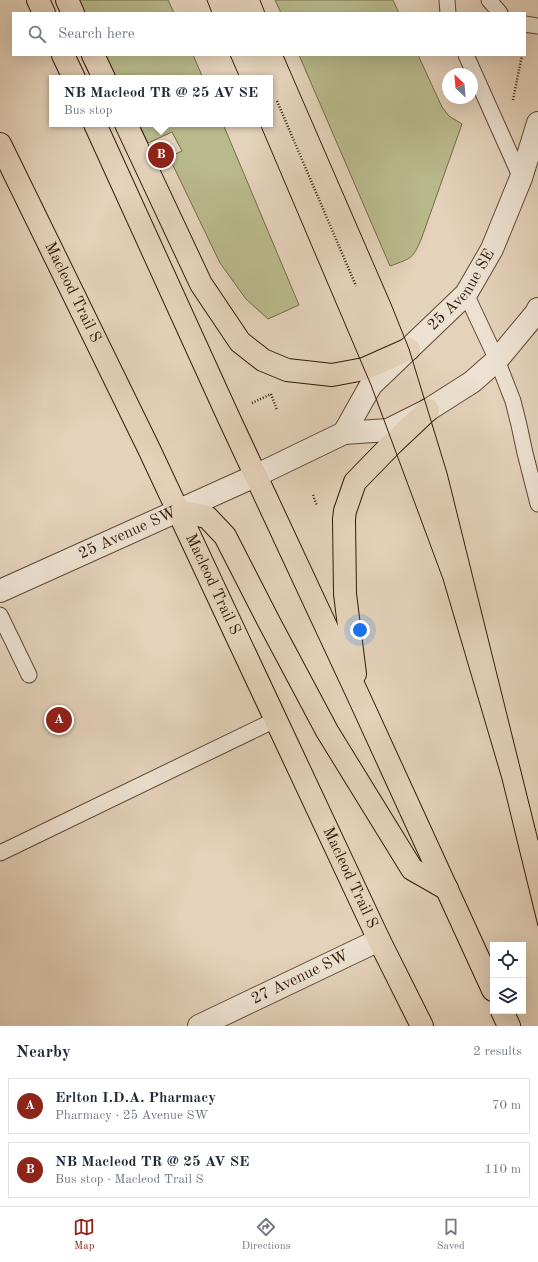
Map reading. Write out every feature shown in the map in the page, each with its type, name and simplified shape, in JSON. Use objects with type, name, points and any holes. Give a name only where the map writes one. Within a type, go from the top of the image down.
[{"type":"main road","points":[[38,0],[44,12]]},
{"type":"main road","points":[[67,0],[73,12]]},
{"type":"main road","points":[[63,56],[73,75]]},
{"type":"main road","points":[[93,56],[103,75]]},
{"type":"main road","points":[[96,127],[255,476],[358,695],[490,983]]},
{"type":"main road","points":[[127,127],[201,284],[240,342],[263,360],[287,370],[332,375],[364,369],[409,349]]},
{"type":"main road","name":"Macleod Trail S","points":[[0,144],[178,511],[379,940],[422,1026]]},
{"type":"main road","points":[[358,695],[345,594],[345,511],[355,482],[428,410]]},
{"type":"main road","points":[[178,511],[207,517],[225,536],[327,731],[412,869],[447,889]]},
{"type":"main road","points":[[503,1014],[509,1026]]},
{"type":"street","name":"25 Avenue SE","points":[[344,433],[371,385],[466,294],[492,249],[521,178],[538,123]]},
{"type":"street","points":[[255,476],[344,433],[388,430],[428,410],[472,382],[497,360],[538,309]]},
{"type":"street","name":"25 Avenue SW","points":[[0,591],[255,476]]},
{"type":"street","name":"27 Avenue SW","points":[[199,1026],[379,940]]},
{"type":"lane","points":[[447,0],[448,12]]},
{"type":"lane","points":[[489,0],[499,12]]},
{"type":"lane","points":[[526,24],[538,26]]},
{"type":"lane","points":[[466,56],[521,178]]},
{"type":"lane","points":[[466,294],[497,360],[513,401],[538,504]]},
{"type":"lane","points":[[0,616],[29,675]]},
{"type":"lane","points":[[0,853],[275,720]]},
{"type":"path","points":[[513,100],[522,56]]},
{"type":"path","points":[[277,101],[356,286]]},
{"type":"path","points":[[252,403],[271,394],[277,410]]},
{"type":"green space","points":[[79,0],[168,0],[174,12],[85,12]]},
{"type":"green space","points":[[275,0],[393,0],[399,12],[281,12]]},
{"type":"green space","points":[[105,56],[193,56],[202,75],[115,75]]},
{"type":"green space","points":[[299,56],[418,56],[442,107],[449,116],[462,124],[422,237],[414,254],[403,261],[390,266]]},
{"type":"green space","points":[[140,127],[224,127],[299,305],[268,319],[246,299],[220,263],[169,157],[182,151],[172,132],[148,143]]},
{"type":"tram line","points":[[207,0],[212,12]]},
{"type":"tram line","points":[[260,0],[265,12]]},
{"type":"tram line","points":[[230,56],[239,75]]},
{"type":"tram line","points":[[283,56],[409,349],[447,473],[538,840]]},
{"type":"tram line","points":[[261,127],[371,385],[443,579],[502,779],[538,926]]},
{"type":"place","name":"NB Macleod TR @ 25 AV SE","points":[[161,155]]},
{"type":"place","name":"Erlton I.D.A. Pharmacy","points":[[59,720]]}]
